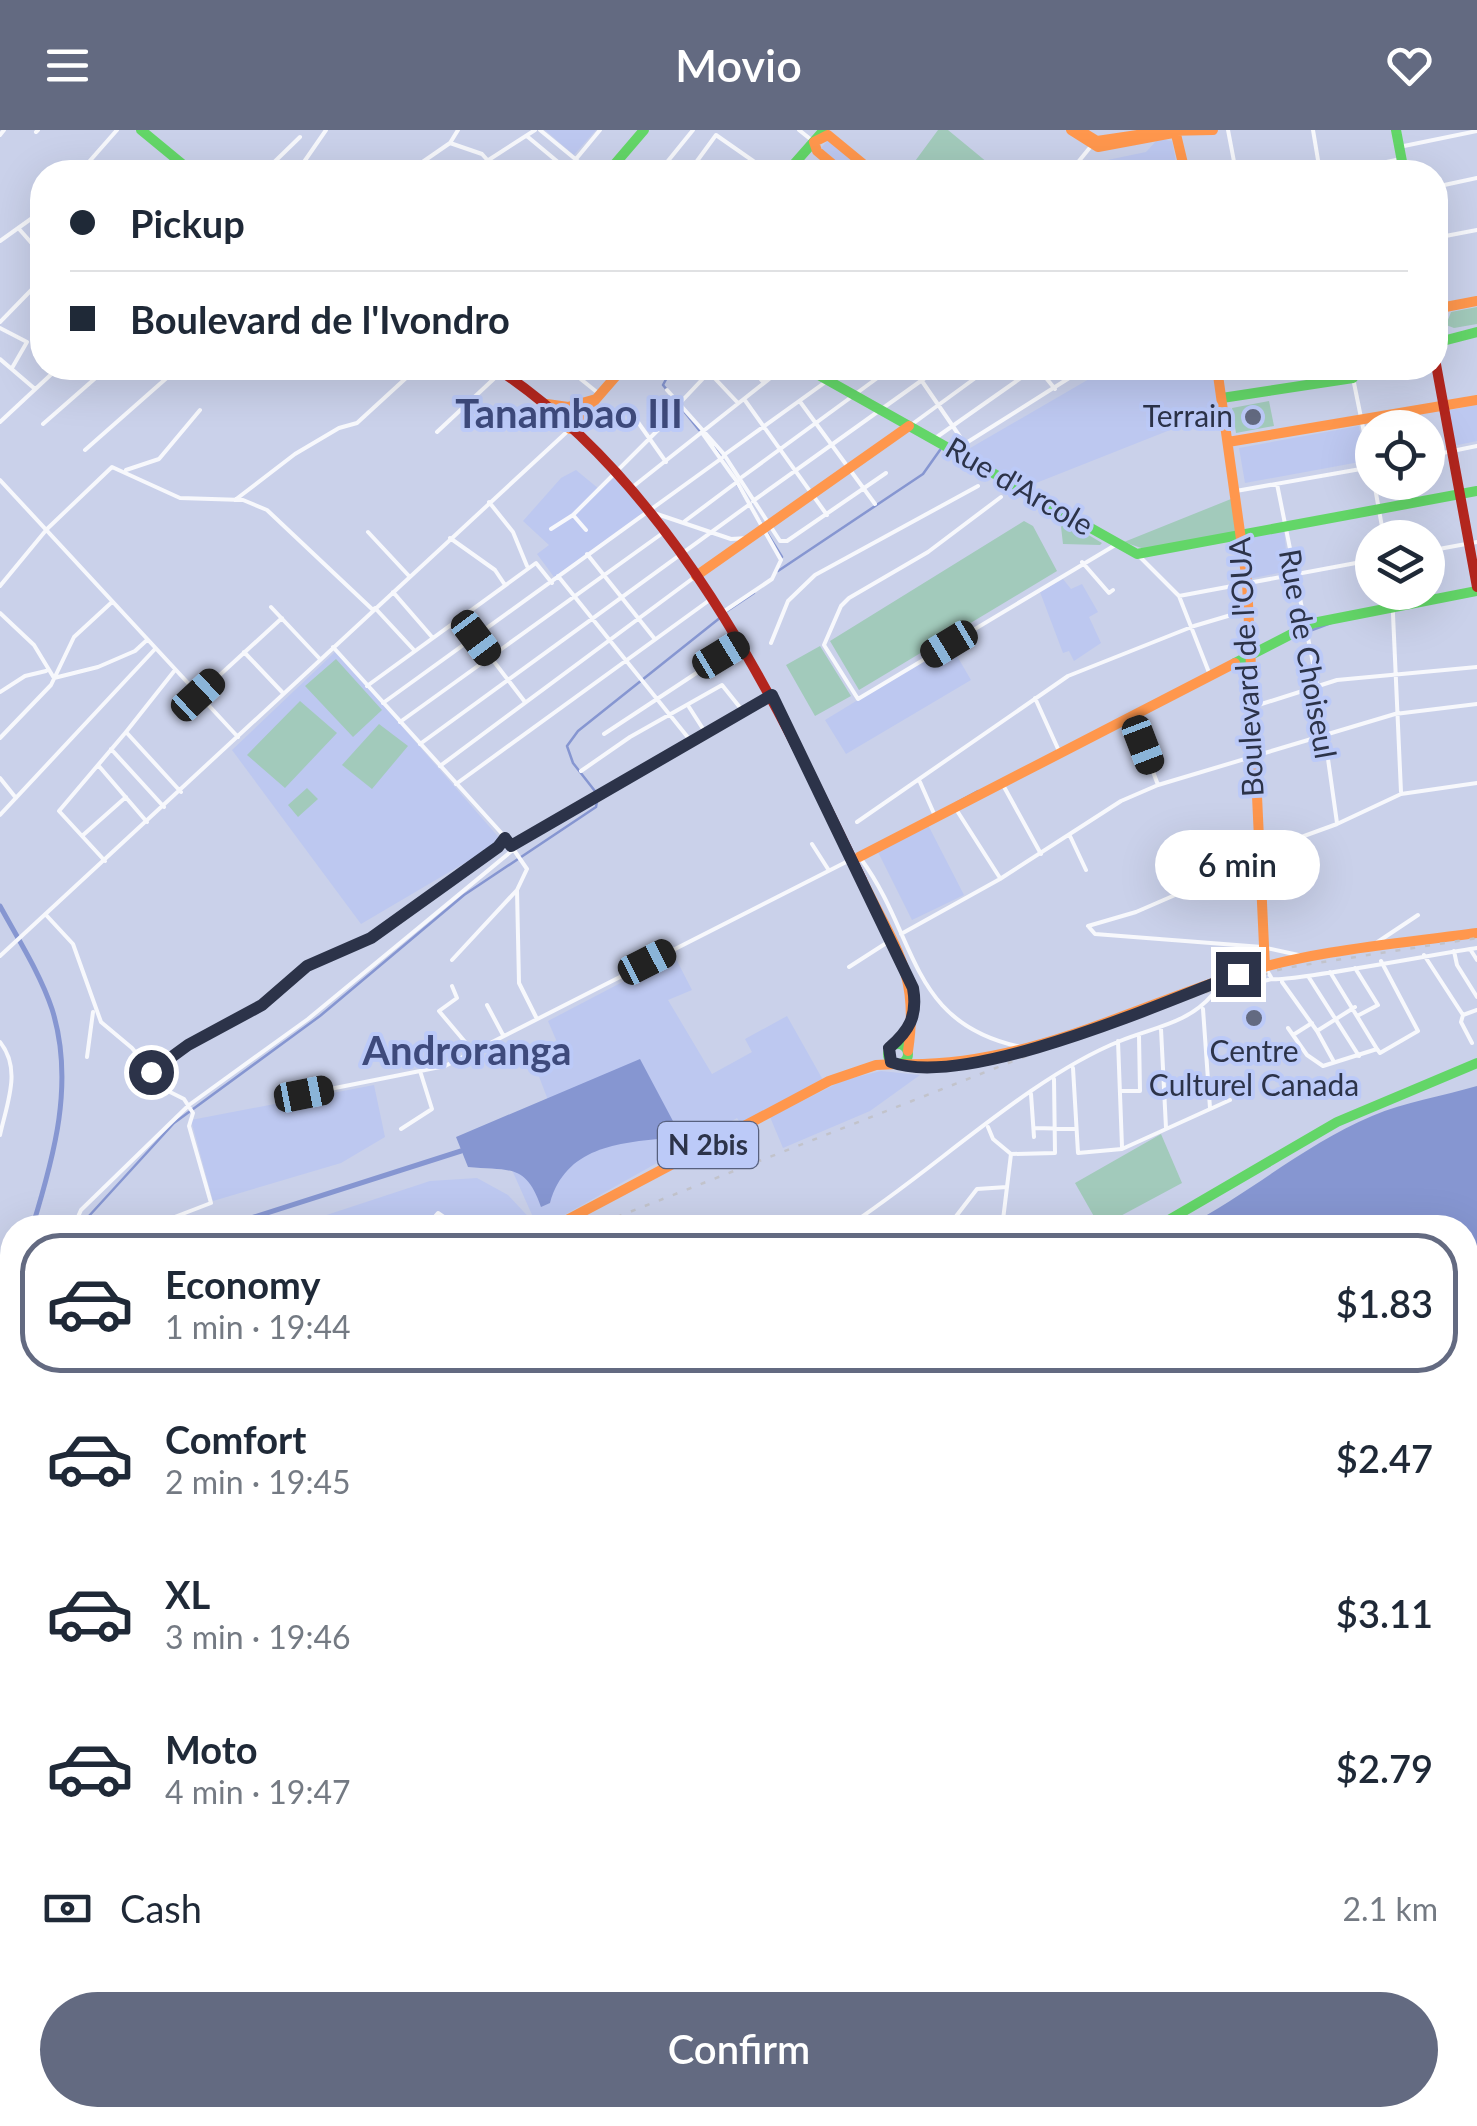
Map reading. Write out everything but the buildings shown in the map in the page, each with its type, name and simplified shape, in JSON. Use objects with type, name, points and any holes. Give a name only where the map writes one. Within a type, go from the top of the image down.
[{"type":"main road","points":[[141,130],[174,160]]},
{"type":"main road","points":[[798,160],[824,130]]},
{"type":"main road","points":[[1071,130],[1093,143],[1213,130]]},
{"type":"main road","points":[[1080,130],[1093,143]]},
{"type":"main road","points":[[1396,130],[1401,160]]},
{"type":"main road","points":[[1177,131],[1182,160]]},
{"type":"main road","points":[[617,160],[638,132]]},
{"type":"main road","points":[[814,142],[828,135],[858,160]]},
{"type":"main road","points":[[814,142],[816,151],[827,160]]},
{"type":"main road","points":[[1448,307],[1477,301]]},
{"type":"main road","points":[[1448,340],[1477,332]]},
{"type":"main road","points":[[514,380],[546,404],[647,511],[743,642],[896,937],[914,995],[908,1052],[898,1064]]},
{"type":"main road","points":[[570,429],[613,380]]},
{"type":"main road","name":"Rue d'Arcole","points":[[828,380],[934,439],[960,447],[1137,554]]},
{"type":"main road","name":"Boulevard de l'OUA","points":[[1219,380],[1247,582],[1252,754],[1265,968]]},
{"type":"main road","points":[[1222,398],[1318,380]]},
{"type":"main road","points":[[1438,380],[1473,542],[1477,589],[1445,596]]},
{"type":"main road","points":[[546,404],[568,407],[598,397]]},
{"type":"main road","points":[[1416,410],[1477,400]]},
{"type":"main road","points":[[1228,442],[1355,419]]},
{"type":"main road","points":[[696,576],[910,425]]},
{"type":"main road","points":[[1137,554],[1477,491]]},
{"type":"main road","points":[[855,858],[1250,652],[1306,626],[1376,610]]},
{"type":"main road","points":[[866,1068],[898,1064],[949,1068],[1099,1029],[1191,991],[1265,968],[1310,957],[1477,933]]},
{"type":"main road","points":[[866,1068],[910,1028]]},
{"type":"main road","points":[[891,1046],[900,1044],[918,1064],[932,1068]]},
{"type":"main road","points":[[891,1046],[888,1058],[898,1064]]},
{"type":"main road","points":[[1177,1215],[1338,1122],[1477,1063]]},
{"type":"main road","name":"N 2bis","points":[[576,1215],[829,1081],[866,1068]]},
{"type":"street","points":[[91,160],[117,130]]},
{"type":"street","points":[[305,160],[326,130]]},
{"type":"street","points":[[425,160],[450,142],[458,130]]},
{"type":"street","points":[[494,160],[538,130],[576,160],[600,130]]},
{"type":"street","points":[[668,160],[694,130]]},
{"type":"street","points":[[799,130],[814,142]]},
{"type":"street","points":[[1228,130],[1234,160]]},
{"type":"street","points":[[1313,130],[1318,160]]},
{"type":"street","points":[[1377,160],[1477,131]]},
{"type":"street","points":[[699,160],[716,135],[752,160]]},
{"type":"street","points":[[276,160],[300,137]]},
{"type":"street","points":[[528,137],[556,160]]},
{"type":"street","points":[[450,142],[473,149],[486,160]]},
{"type":"street","points":[[1080,160],[1093,143]]},
{"type":"street","points":[[1448,184],[1477,178]]},
{"type":"street","points":[[0,241],[30,221]]},
{"type":"street","points":[[20,230],[30,241]]},
{"type":"street","points":[[1448,236],[1477,230]]},
{"type":"street","points":[[12,368],[27,342],[0,325],[30,292]]},
{"type":"street","points":[[0,359],[35,389]]},
{"type":"street","points":[[0,422],[45,380]]},
{"type":"street","points":[[44,424],[94,380]]},
{"type":"street","points":[[84,450],[164,380]]},
{"type":"street","points":[[235,500],[295,454],[339,428],[357,424],[404,380]]},
{"type":"street","points":[[437,432],[488,380]]},
{"type":"street","points":[[580,380],[598,397]]},
{"type":"street","points":[[678,404],[699,380]]},
{"type":"street","points":[[720,380],[766,427],[827,515]]},
{"type":"street","points":[[628,490],[768,380]]},
{"type":"street","points":[[383,703],[828,380]]},
{"type":"street","points":[[685,522],[873,380]]},
{"type":"street","points":[[420,744],[921,380],[952,425],[960,447],[1067,380]]},
{"type":"street","points":[[910,425],[972,380]]},
{"type":"street","points":[[934,439],[1018,380]]},
{"type":"street","points":[[1047,380],[1055,389]]},
{"type":"street","points":[[1357,380],[1360,410]]},
{"type":"street","points":[[667,390],[723,457],[776,538],[787,541],[886,473]]},
{"type":"street","points":[[800,402],[875,504]]},
{"type":"street","points":[[126,470],[159,459],[200,410]]},
{"type":"street","points":[[634,418],[666,462]]},
{"type":"street","points":[[551,529],[573,515],[670,418]]},
{"type":"street","points":[[2,954],[570,429]]},
{"type":"street","points":[[1445,452],[1477,446]]},
{"type":"street","points":[[0,586],[46,529],[109,468],[126,470],[180,498],[235,500],[266,510],[413,649]]},
{"type":"street","points":[[1236,491],[1355,471]]},
{"type":"street","points":[[0,480],[238,738]]},
{"type":"street","name":"Rue de Choiseul","points":[[1278,484],[1318,688],[1337,824]]},
{"type":"street","points":[[771,643],[788,602],[814,575],[978,486]]},
{"type":"street","points":[[1000,497],[928,552],[840,606],[824,644],[858,699],[1118,544]]},
{"type":"street","points":[[1377,500],[1381,520]]},
{"type":"street","points":[[489,502],[513,532],[528,568]]},
{"type":"street","points":[[647,511],[731,539],[748,538]]},
{"type":"street","points":[[573,515],[586,530]]},
{"type":"street","points":[[723,612],[772,579],[777,570],[780,560],[766,525]]},
{"type":"street","points":[[368,532],[409,577]]},
{"type":"street","points":[[400,722],[664,532]]},
{"type":"street","points":[[450,538],[495,570],[504,585]]},
{"type":"street","points":[[1445,547],[1473,542]]},
{"type":"street","points":[[587,554],[654,638]]},
{"type":"street","points":[[1137,554],[1179,596],[1194,626],[1210,675]]},
{"type":"street","points":[[1082,562],[1109,593],[1113,590]]},
{"type":"street","points":[[367,686],[536,563],[552,583]]},
{"type":"street","points":[[1179,596],[1355,563]]},
{"type":"street","points":[[558,576],[690,741]]},
{"type":"street","points":[[440,766],[696,576]]},
{"type":"street","points":[[393,592],[432,638]]},
{"type":"street","points":[[456,784],[713,598]]},
{"type":"street","points":[[0,738],[54,678],[74,637],[112,602]]},
{"type":"street","points":[[271,607],[320,660]]},
{"type":"street","points":[[856,822],[920,782],[1035,698],[1104,659],[1248,610]]},
{"type":"street","points":[[1394,610],[1400,794]]},
{"type":"street","points":[[0,613],[34,645],[46,671],[54,678]]},
{"type":"street","points":[[459,616],[525,702]]},
{"type":"street","points":[[198,695],[282,618]]},
{"type":"street","points":[[54,678],[98,667],[134,651],[147,640]]},
{"type":"street","points":[[604,734],[743,642]]},
{"type":"street","points":[[333,647],[505,838],[527,869],[517,890],[452,960]]},
{"type":"street","points":[[0,815],[155,649]]},
{"type":"street","points":[[244,652],[283,693]]},
{"type":"street","points":[[1252,707],[1337,680],[1477,666]]},
{"type":"street","points":[[105,861],[58,811],[175,670]]},
{"type":"street","points":[[0,692],[25,676],[46,671]]},
{"type":"street","points":[[581,771],[725,685],[742,710]]},
{"type":"street","points":[[79,1215],[191,1107],[308,1019],[514,849],[772,695]]},
{"type":"street","points":[[1035,698],[1059,751]]},
{"type":"street","points":[[849,967],[1041,854],[1121,801],[1158,785],[1396,714],[1477,704]]},
{"type":"street","points":[[688,705],[705,732]]},
{"type":"street","points":[[126,732],[180,792]]},
{"type":"street","points":[[1143,745],[1158,785]]},
{"type":"street","points":[[112,749],[164,806]]},
{"type":"street","points":[[98,766],[147,822]]},
{"type":"street","points":[[0,778],[16,798]]},
{"type":"street","points":[[1000,781],[1041,854]]},
{"type":"street","points":[[920,782],[935,816]]},
{"type":"street","points":[[1310,957],[1262,946],[1103,934],[1088,926],[1136,912],[1258,859],[1264,851],[1337,824],[1400,794],[1477,783]]},
{"type":"street","points":[[82,836],[126,796]]},
{"type":"street","points":[[954,806],[1000,879]]},
{"type":"street","points":[[1070,836],[1086,870]]},
{"type":"street","points":[[151,1072],[188,1045],[262,1005],[307,966],[371,938],[498,847],[505,838]]},
{"type":"street","points":[[812,844],[828,868]]},
{"type":"street","points":[[1221,853],[1230,872]]},
{"type":"street","points":[[304,1094],[421,1074],[828,868],[855,858]]},
{"type":"street","points":[[517,890],[519,983],[537,1018]]},
{"type":"street","points":[[1369,948],[1387,931],[1418,915]]},
{"type":"street","points":[[47,916],[73,944],[94,1010],[166,1090],[191,1107]]},
{"type":"street","points":[[896,937],[924,984],[961,1024],[988,1040],[1026,1048]]},
{"type":"street","points":[[864,1215],[1054,1079],[1118,1042],[1161,1029],[1203,1009],[1213,994],[1272,979],[1282,982],[1329,970],[1454,951],[1474,949],[1477,960]]},
{"type":"street","points":[[1454,951],[1457,965],[1477,997]]},
{"type":"street","points":[[1424,955],[1463,1015],[1466,1038],[1472,1043]]},
{"type":"street","points":[[1329,970],[1380,1053],[1418,1031],[1381,961]]},
{"type":"street","points":[[1355,967],[1378,1005],[1359,1015]]},
{"type":"street","points":[[1265,968],[1272,979]]},
{"type":"street","points":[[1308,976],[1359,1056]]},
{"type":"street","points":[[1282,982],[1312,1022],[1335,1064]]},
{"type":"street","points":[[452,986],[457,998],[439,1011],[473,1051]]},
{"type":"street","points":[[487,1005],[503,1035]]},
{"type":"street","points":[[1317,1031],[1354,1007]]},
{"type":"street","points":[[1203,1009],[1210,1108]]},
{"type":"street","points":[[87,1057],[94,1010]]},
{"type":"street","points":[[1463,1015],[1477,1010]]},
{"type":"street","points":[[1292,1035],[1312,1022]]},
{"type":"street","points":[[1288,1028],[1316,1064],[1335,1064],[1377,1049]]},
{"type":"street","points":[[1161,1029],[1166,1128]]},
{"type":"street","points":[[1120,1091],[1140,1091],[1139,1035]]},
{"type":"street","points":[[0,1042],[11,1056],[14,1070],[0,1135]]},
{"type":"street","points":[[1118,1042],[1122,1149]]},
{"type":"street","points":[[1073,1068],[1078,1153],[1122,1149],[1230,1100]]},
{"type":"street","points":[[401,1129],[432,1108],[421,1074]]},
{"type":"street","points":[[988,1126],[993,1139],[1012,1154],[1053,1154],[1054,1079]]},
{"type":"street","points":[[1031,1094],[1034,1136]]},
{"type":"street","points":[[179,1215],[212,1202],[189,1126],[191,1107]]},
{"type":"street","points":[[1032,1128],[1074,1128]]},
{"type":"street","points":[[1004,1215],[1012,1154]]},
{"type":"street","points":[[957,1215],[976,1190],[1007,1188]]},
{"type":"shaded area","points":[[545,130],[596,130],[574,155]]},
{"type":"shaded area","points":[[830,138],[857,160],[835,160],[821,148]]},
{"type":"shaded area","points":[[1158,139],[1172,141],[1176,160],[1107,160],[1146,152]]},
{"type":"shaded area","points":[[1087,380],[1214,380],[1218,411],[1026,487],[965,451]]},
{"type":"shaded area","points":[[1477,405],[1477,441],[1453,446],[1446,411]]},
{"type":"shaded area","points":[[1355,427],[1355,463],[1245,483],[1239,448]]},
{"type":"shaded area","points":[[576,470],[599,489],[614,478],[645,511],[554,577],[537,554],[549,545],[523,521],[561,478]]},
{"type":"shaded area","points":[[1284,530],[1288,571],[1244,580],[1243,539]]},
{"type":"shaded area","points":[[1063,579],[1071,589],[1082,584],[1098,612],[1089,617],[1101,643],[1074,661],[1069,651],[1063,653],[1040,592]]},
{"type":"shaded area","points":[[950,644],[971,680],[846,754],[825,720]]},
{"type":"shaded area","points":[[336,651],[502,841],[361,924],[232,750]]},
{"type":"shaded area","points":[[927,823],[964,895],[912,920],[876,848]]},
{"type":"shaded area","points":[[674,955],[692,990],[668,1000],[712,1074],[752,1052],[745,1039],[787,1016],[823,1080],[742,1125],[737,1118],[564,1215],[532,1215],[491,1123],[548,1100],[533,1061],[560,1049],[548,1021]]},
{"type":"shaded area","points":[[640,1059],[674,1123],[667,1138],[612,1146],[581,1159],[558,1184],[550,1203],[541,1207],[522,1176],[505,1170],[468,1167],[456,1137]]},
{"type":"shaded area","points":[[881,1071],[920,1075],[870,1111],[783,1148],[770,1117],[844,1080]]},
{"type":"shaded area","points":[[374,1085],[385,1137],[341,1163],[213,1201],[191,1120]]},
{"type":"shaded area","points":[[1477,1086],[1477,1215],[1206,1215],[1347,1127],[1398,1107]]},
{"type":"shaded area","points":[[477,1178],[508,1195],[527,1215],[327,1215],[430,1181]]},
{"type":"green space","points":[[938,130],[948,130],[984,160],[916,160]]},
{"type":"green space","points":[[1477,307],[1477,324],[1448,326],[1451,312]]},
{"type":"green space","name":"Terrain","points":[[1269,401],[1274,426],[1236,433],[1232,408]]},
{"type":"green space","points":[[1236,497],[1238,533],[1144,549],[1124,542]]},
{"type":"green space","points":[[1060,518],[1102,543],[1063,544]]},
{"type":"green space","points":[[1024,521],[1033,526],[1057,571],[859,690],[830,641]]},
{"type":"green space","points":[[820,646],[851,696],[815,716],[786,665]]},
{"type":"green space","points":[[336,659],[382,710],[353,737],[305,686]]},
{"type":"green space","points":[[300,701],[337,733],[285,788],[247,755]]},
{"type":"green space","points":[[379,724],[408,746],[372,789],[342,765]]},
{"type":"green space","points":[[307,788],[318,799],[298,817],[288,805]]},
{"type":"green space","points":[[1161,1134],[1182,1183],[1122,1215],[1093,1215],[1075,1183]]},
{"type":"waterway","points":[[666,380],[663,385],[699,430]]},
{"type":"waterway","points":[[713,445],[782,557]]},
{"type":"waterway","points":[[778,571],[923,474],[940,450]]},
{"type":"waterway","points":[[727,611],[754,593]]},
{"type":"waterway","points":[[90,1215],[174,1123],[320,1016],[464,895],[596,807],[598,795],[573,763],[567,746],[578,731],[721,617]]},
{"type":"waterway","points":[[1288,639],[1331,623]]},
{"type":"waterway","points":[[956,803],[978,791]]},
{"type":"waterway","points":[[0,906],[47,996],[59,1036],[59,1119],[36,1215]]},
{"type":"waterway","points":[[261,1215],[461,1151]]},
{"type":"railway","points":[[622,1215],[1039,1051],[1213,990],[1285,968],[1477,938]]},
{"type":"traffic: fast","points":[[141,130],[177,160]]},
{"type":"traffic: fast","points":[[618,160],[644,130]]},
{"type":"traffic: fast","points":[[798,160],[824,130]]},
{"type":"traffic: fast","points":[[1396,130],[1402,160]]},
{"type":"traffic: fast","points":[[1448,340],[1477,332]]},
{"type":"traffic: fast","points":[[827,380],[1137,554],[1477,491]]},
{"type":"traffic: fast","points":[[1222,398],[1340,380]]},
{"type":"traffic: fast","points":[[1235,663],[1313,623],[1477,591]]},
{"type":"traffic: fast","points":[[894,1044],[902,1044],[908,1054],[902,1064],[894,1064],[888,1058],[888,1050],[894,1044]]},
{"type":"traffic: fast","points":[[1177,1215],[1337,1122],[1477,1063]]},
{"type":"traffic: slow","points":[[1071,130],[1098,147],[1173,133]]},
{"type":"traffic: slow","points":[[1079,130],[1097,141],[1164,131],[1213,130]]},
{"type":"traffic: slow","points":[[1175,130],[1182,160]]},
{"type":"traffic: slow","points":[[828,160],[817,151],[814,142],[828,135],[858,160]]},
{"type":"traffic: slow","points":[[1448,307],[1477,301]]},
{"type":"traffic: slow","points":[[570,429],[613,380]]},
{"type":"traffic: slow","points":[[1219,380],[1247,582],[1265,967]]},
{"type":"traffic: slow","points":[[547,404],[568,407],[596,399]]},
{"type":"traffic: slow","points":[[1228,442],[1477,400]]},
{"type":"traffic: slow","points":[[696,576],[909,426]]},
{"type":"traffic: slow","points":[[859,857],[1235,663]]},
{"type":"traffic: slow","points":[[862,880],[902,961],[910,1001],[908,1051]]},
{"type":"traffic: slow","points":[[898,1064],[943,1063],[1029,1047],[1236,975],[1295,959],[1477,933]]},
{"type":"traffic: slow","points":[[576,1215],[829,1081],[876,1065],[897,1064]]},
{"type":"traffic: jam","points":[[512,380],[559,416],[615,471],[712,598],[792,738],[862,880]]},
{"type":"traffic: jam","points":[[1439,380],[1477,587]]},
{"type":"place","name":"Terrain","points":[[1253,417]]},
{"type":"place","name":"Centre Culturel Canada","points":[[1254,1018]]},
{"type":"district","name":"Tanambao III","points":[[569,414]]},
{"type":"district","name":"Androranga","points":[[467,1051]]},
{"type":"route","points":[[151,1072],[188,1045],[262,1005],[307,966],[371,938],[498,847],[505,838],[511,846],[772,695],[913,988],[913,1019],[904,1036],[889,1048],[891,1062],[949,1068],[1086,1034],[1238,974]]}]
